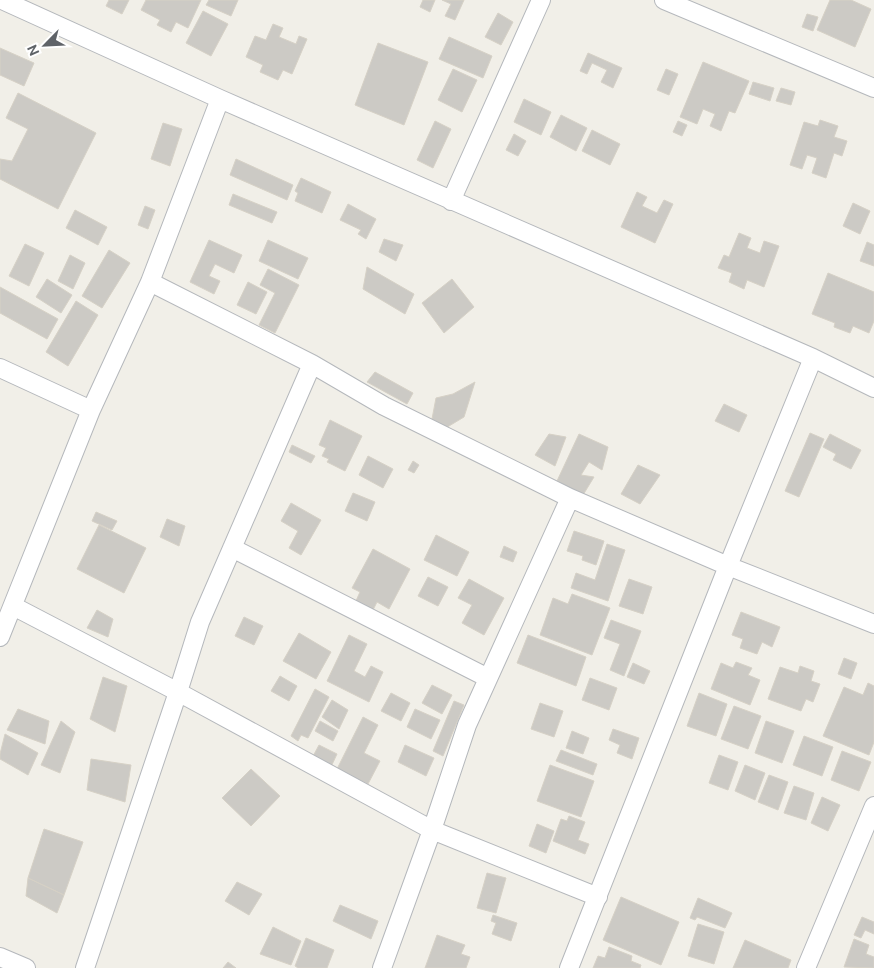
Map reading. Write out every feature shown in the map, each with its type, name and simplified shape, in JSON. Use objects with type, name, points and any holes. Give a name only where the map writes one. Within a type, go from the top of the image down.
[{"type":"street","points":[[2,0],[220,99],[813,358],[874,388]]},
{"type":"street","points":[[451,200],[541,0]]},
{"type":"street","points":[[664,0],[874,88]]},
{"type":"street","points":[[0,637],[91,410],[150,282],[220,99]]},
{"type":"street","points":[[150,282],[312,364],[384,406],[570,498],[728,566],[874,624]]},
{"type":"street","points":[[569,968],[728,566],[813,358]]},
{"type":"street","points":[[85,968],[200,622],[312,364]]},
{"type":"street","points":[[0,368],[91,410]]},
{"type":"street","points":[[382,968],[432,830],[467,725],[570,498]]},
{"type":"street","points":[[232,548],[488,678]]},
{"type":"street","points":[[13,606],[178,692],[432,830],[598,897]]},
{"type":"street","points":[[806,968],[874,806]]},
{"type":"street","points":[[0,957],[26,968]]},
{"type":"building","points":[[109,0],[129,0],[122,14],[106,6]]},
{"type":"building","points":[[146,0],[201,0],[188,28],[176,22],[171,32],[157,25],[160,20],[141,10]]},
{"type":"building","points":[[209,0],[238,0],[231,16],[206,5]]},
{"type":"building","points":[[423,0],[435,0],[430,12],[420,7]]},
{"type":"building","points":[[442,0],[464,0],[455,20],[445,16],[451,4]]},
{"type":"building","points":[[830,0],[851,0],[871,9],[855,47],[817,30]]},
{"type":"building","points":[[203,11],[228,24],[211,56],[186,43]]},
{"type":"building","points":[[498,13],[513,22],[501,45],[485,37]]},
{"type":"building","points":[[807,14],[818,17],[813,31],[802,27]]},
{"type":"building","points":[[273,24],[283,28],[279,37],[296,44],[299,36],[307,39],[292,74],[283,70],[278,80],[260,72],[263,65],[246,57],[255,36],[266,40]]},
{"type":"building","points":[[449,37],[492,56],[483,78],[439,59]]},
{"type":"building","points":[[378,43],[428,62],[404,125],[355,105]]},
{"type":"building","points":[[0,48],[34,63],[24,86],[0,75]]},
{"type":"building","points":[[588,53],[622,68],[613,88],[601,82],[607,70],[592,63],[587,74],[580,71]]},
{"type":"building","points":[[703,62],[749,81],[735,113],[729,111],[721,131],[710,126],[715,114],[703,109],[697,124],[680,117]]},
{"type":"building","points":[[453,69],[477,80],[462,112],[438,100]]},
{"type":"building","points":[[666,69],[678,74],[669,95],[657,90]]},
{"type":"building","points":[[753,82],[774,88],[770,101],[749,94]]},
{"type":"building","points":[[781,88],[795,92],[791,105],[776,101]]},
{"type":"building","points":[[18,93],[96,133],[58,209],[0,179],[0,159],[12,161],[28,129],[6,118]]},
{"type":"building","points":[[524,99],[551,112],[541,135],[514,122]]},
{"type":"building","points":[[561,115],[587,128],[576,151],[550,137]]},
{"type":"building","points":[[820,120],[838,126],[834,137],[847,141],[842,156],[834,153],[826,178],[812,173],[817,158],[807,155],[802,169],[790,165],[804,122],[818,126]]},
{"type":"building","points":[[435,121],[451,129],[433,168],[417,160]]},
{"type":"building","points":[[678,121],[687,125],[682,136],[673,132]]},
{"type":"building","points":[[163,123],[182,129],[170,166],[151,159]]},
{"type":"building","points":[[592,130],[620,144],[610,165],[582,151]]},
{"type":"building","points":[[514,134],[526,141],[518,156],[506,150]]},
{"type":"building","points":[[236,159],[293,185],[287,200],[230,175]]},
{"type":"building","points":[[301,178],[331,192],[322,213],[295,201],[298,193],[295,191]]},
{"type":"building","points":[[637,192],[647,197],[642,206],[657,213],[664,200],[673,204],[655,243],[621,227]]},
{"type":"building","points":[[233,194],[277,212],[272,223],[229,205]]},
{"type":"building","points":[[853,203],[870,211],[860,234],[843,226]]},
{"type":"building","points":[[348,204],[376,219],[366,239],[358,234],[361,230],[340,220]]},
{"type":"building","points":[[145,206],[155,210],[148,229],[138,225]]},
{"type":"building","points":[[75,210],[107,227],[98,245],[66,228]]},
{"type":"building","points":[[739,233],[751,238],[747,248],[760,253],[764,241],[779,246],[764,287],[747,280],[744,289],[729,282],[732,273],[718,268],[724,255],[729,257]]},
{"type":"building","points":[[384,239],[403,245],[396,261],[379,252]]},
{"type":"building","points":[[209,240],[242,255],[234,273],[215,264],[209,276],[220,281],[214,294],[190,282]]},
{"type":"building","points":[[268,240],[308,258],[298,279],[259,261]]},
{"type":"building","points":[[867,242],[874,245],[874,266],[860,261]]},
{"type":"building","points":[[25,244],[44,253],[29,286],[9,276]]},
{"type":"building","points":[[109,250],[130,263],[102,308],[82,296]]},
{"type":"building","points":[[70,255],[85,263],[73,289],[58,281]]},
{"type":"building","points":[[367,267],[414,294],[405,314],[363,289]]},
{"type":"building","points":[[268,269],[299,285],[275,333],[259,325],[275,293],[260,285]]},
{"type":"building","points":[[828,273],[874,292],[874,321],[869,333],[853,326],[850,333],[834,327],[835,323],[812,314]]},
{"type":"building","points":[[47,279],[72,295],[61,313],[36,297]]},
{"type":"building","points":[[452,279],[474,307],[444,333],[422,303]]},
{"type":"building","points":[[248,282],[267,292],[256,314],[237,305]]},
{"type":"building","points":[[0,287],[58,319],[47,339],[0,313]]},
{"type":"building","points":[[76,301],[98,315],[68,366],[46,352]]},
{"type":"building","points":[[375,372],[413,393],[407,404],[367,382]]},
{"type":"building","points":[[475,382],[464,417],[444,429],[432,419],[436,398],[453,394]]},
{"type":"building","points":[[724,404],[747,415],[739,432],[715,421]]},
{"type":"building","points":[[330,420],[362,436],[345,471],[327,462],[329,459],[322,456],[326,448],[319,445]]},
{"type":"building","points":[[810,433],[824,439],[799,497],[785,491]]},
{"type":"building","points":[[549,434],[566,437],[555,466],[535,455]]},
{"type":"building","points":[[579,434],[608,447],[602,470],[589,462],[581,475],[594,477],[583,495],[557,481]]},
{"type":"building","points":[[830,434],[861,450],[851,469],[833,460],[836,454],[823,447]]},
{"type":"building","points":[[292,445],[315,456],[311,463],[289,452]]},
{"type":"building","points":[[368,456],[393,469],[383,488],[359,475]]},
{"type":"building","points":[[413,461],[419,465],[414,473],[408,470]]},
{"type":"building","points":[[638,465],[660,475],[640,504],[621,494]]},
{"type":"building","points":[[353,493],[375,502],[367,521],[345,511]]},
{"type":"building","points":[[291,503],[321,520],[301,555],[289,548],[298,531],[281,521]]},
{"type":"building","points":[[96,512],[117,521],[112,530],[92,521]]},
{"type":"building","points":[[167,519],[185,526],[179,546],[160,537]]},
{"type":"building","points":[[99,525],[146,548],[124,593],[77,569]]},
{"type":"building","points":[[574,531],[604,541],[596,565],[582,560],[583,556],[567,551]]},
{"type":"building","points":[[436,535],[469,552],[457,576],[424,560]]},
{"type":"building","points":[[607,544],[625,550],[608,601],[571,588],[576,573],[595,580]]},
{"type":"building","points":[[504,546],[517,552],[513,562],[500,557]]},
{"type":"building","points":[[373,549],[410,569],[389,609],[377,602],[372,612],[355,603],[360,592],[352,588]]},
{"type":"building","points":[[428,577],[448,587],[438,606],[418,596]]},
{"type":"building","points":[[469,579],[504,598],[484,635],[462,623],[472,605],[458,598]]},
{"type":"building","points":[[629,579],[652,587],[643,614],[619,606]]},
{"type":"building","points":[[572,594],[610,608],[592,655],[540,635],[553,598],[568,604]]},
{"type":"building","points":[[97,610],[113,619],[108,637],[87,628]]},
{"type":"building","points":[[741,612],[780,627],[772,647],[762,642],[757,654],[740,648],[743,639],[732,635]]},
{"type":"building","points":[[244,617],[263,626],[254,645],[235,636]]},
{"type":"building","points":[[611,620],[641,631],[624,676],[610,670],[620,644],[604,638]]},
{"type":"building","points":[[299,633],[331,652],[316,679],[283,661]]},
{"type":"building","points":[[349,635],[367,644],[354,671],[365,677],[371,666],[383,672],[369,702],[327,681]]},
{"type":"building","points":[[528,635],[586,657],[576,686],[517,663]]},
{"type":"building","points":[[844,658],[857,663],[851,679],[838,674]]},
{"type":"building","points":[[736,662],[752,668],[748,675],[760,680],[750,705],[711,689],[721,663],[733,668]]},
{"type":"building","points":[[633,663],[650,671],[644,684],[627,677]]},
{"type":"building","points":[[800,666],[814,671],[811,681],[820,684],[813,702],[806,699],[801,711],[768,699],[780,667],[798,673]]},
{"type":"building","points":[[280,676],[297,686],[289,701],[271,691]]},
{"type":"building","points":[[103,677],[127,686],[115,732],[90,719]]},
{"type":"building","points":[[590,678],[617,688],[609,710],[582,700]]},
{"type":"building","points":[[868,683],[874,686],[874,742],[869,755],[823,736],[844,687],[863,695]]},
{"type":"building","points":[[432,685],[452,695],[442,714],[422,703]]},
{"type":"building","points":[[315,689],[329,697],[308,738],[301,735],[298,741],[291,736]]},
{"type":"building","points":[[391,693],[410,703],[401,721],[381,711]]},
{"type":"building","points":[[699,693],[727,704],[716,736],[687,726]]},
{"type":"building","points":[[332,700],[348,710],[339,729],[322,717]]},
{"type":"building","points":[[454,701],[464,705],[443,756],[433,751]]},
{"type":"building","points":[[540,703],[563,711],[554,737],[531,729]]},
{"type":"building","points":[[734,706],[761,716],[748,749],[721,739]]},
{"type":"building","points":[[18,709],[49,721],[45,744],[7,730]]},
{"type":"building","points":[[415,709],[440,720],[431,739],[407,727]]},
{"type":"building","points":[[363,717],[378,725],[364,753],[380,761],[368,784],[337,769]]},
{"type":"building","points":[[61,721],[75,732],[60,773],[41,765]]},
{"type":"building","points":[[320,721],[338,731],[333,741],[315,731]]},
{"type":"building","points":[[766,721],[794,731],[782,763],[755,753]]},
{"type":"building","points":[[613,729],[639,738],[632,759],[617,753],[620,745],[609,740]]},
{"type":"building","points":[[572,731],[589,738],[583,754],[566,748]]},
{"type":"building","points":[[5,734],[38,753],[28,775],[0,759]]},
{"type":"building","points":[[804,736],[833,747],[822,776],[793,765]]},
{"type":"building","points":[[319,745],[337,754],[330,769],[311,760]]},
{"type":"building","points":[[405,745],[434,758],[426,776],[398,762]]},
{"type":"building","points":[[561,750],[597,764],[593,775],[556,761]]},
{"type":"building","points":[[842,751],[871,762],[859,791],[831,780]]},
{"type":"building","points":[[719,755],[738,762],[728,790],[709,783]]},
{"type":"building","points":[[91,759],[131,765],[125,802],[87,790]]},
{"type":"building","points":[[550,765],[594,781],[581,817],[537,801]]},
{"type":"building","points":[[745,765],[765,773],[755,800],[735,791]]},
{"type":"building","points":[[251,769],[280,796],[251,826],[222,798]]},
{"type":"building","points":[[769,775],[788,782],[778,810],[758,802]]},
{"type":"building","points":[[794,786],[814,793],[806,820],[784,813]]},
{"type":"building","points":[[822,797],[840,805],[828,831],[811,823]]},
{"type":"building","points":[[569,816],[585,822],[578,840],[589,844],[585,854],[553,841],[561,819],[567,821]]},
{"type":"building","points":[[537,824],[554,831],[546,853],[529,846]]},
{"type":"building","points":[[44,829],[83,842],[64,895],[28,878]]},
{"type":"building","points":[[487,873],[506,878],[496,913],[477,908]]},
{"type":"building","points":[[28,878],[64,895],[57,913],[26,896]]},
{"type":"building","points":[[237,882],[262,894],[249,915],[225,901]]},
{"type":"building","points":[[621,897],[679,922],[661,965],[603,940]]},
{"type":"building","points":[[698,898],[732,913],[725,928],[697,917],[695,920],[690,918]]},
{"type":"building","points":[[340,905],[378,921],[371,939],[333,921]]},
{"type":"building","points":[[493,915],[517,923],[511,941],[492,934],[496,923],[491,921]]},
{"type":"building","points":[[862,917],[874,922],[874,934],[865,930],[861,938],[854,935]]},
{"type":"building","points":[[698,924],[724,932],[714,964],[688,956]]},
{"type":"building","points":[[273,927],[301,941],[291,965],[260,954]]},
{"type":"building","points":[[437,935],[465,945],[461,954],[470,957],[466,968],[425,968]]},
{"type":"building","points":[[306,938],[334,950],[327,968],[298,968],[295,966]]},
{"type":"building","points":[[854,939],[869,945],[866,954],[874,957],[874,968],[844,967]]},
{"type":"building","points":[[745,940],[791,960],[788,968],[733,968]]},
{"type":"building","points":[[609,947],[632,956],[631,961],[641,965],[640,968],[593,968],[598,956],[605,958]]},
{"type":"building","points":[[228,962],[236,968],[223,968]]}]
